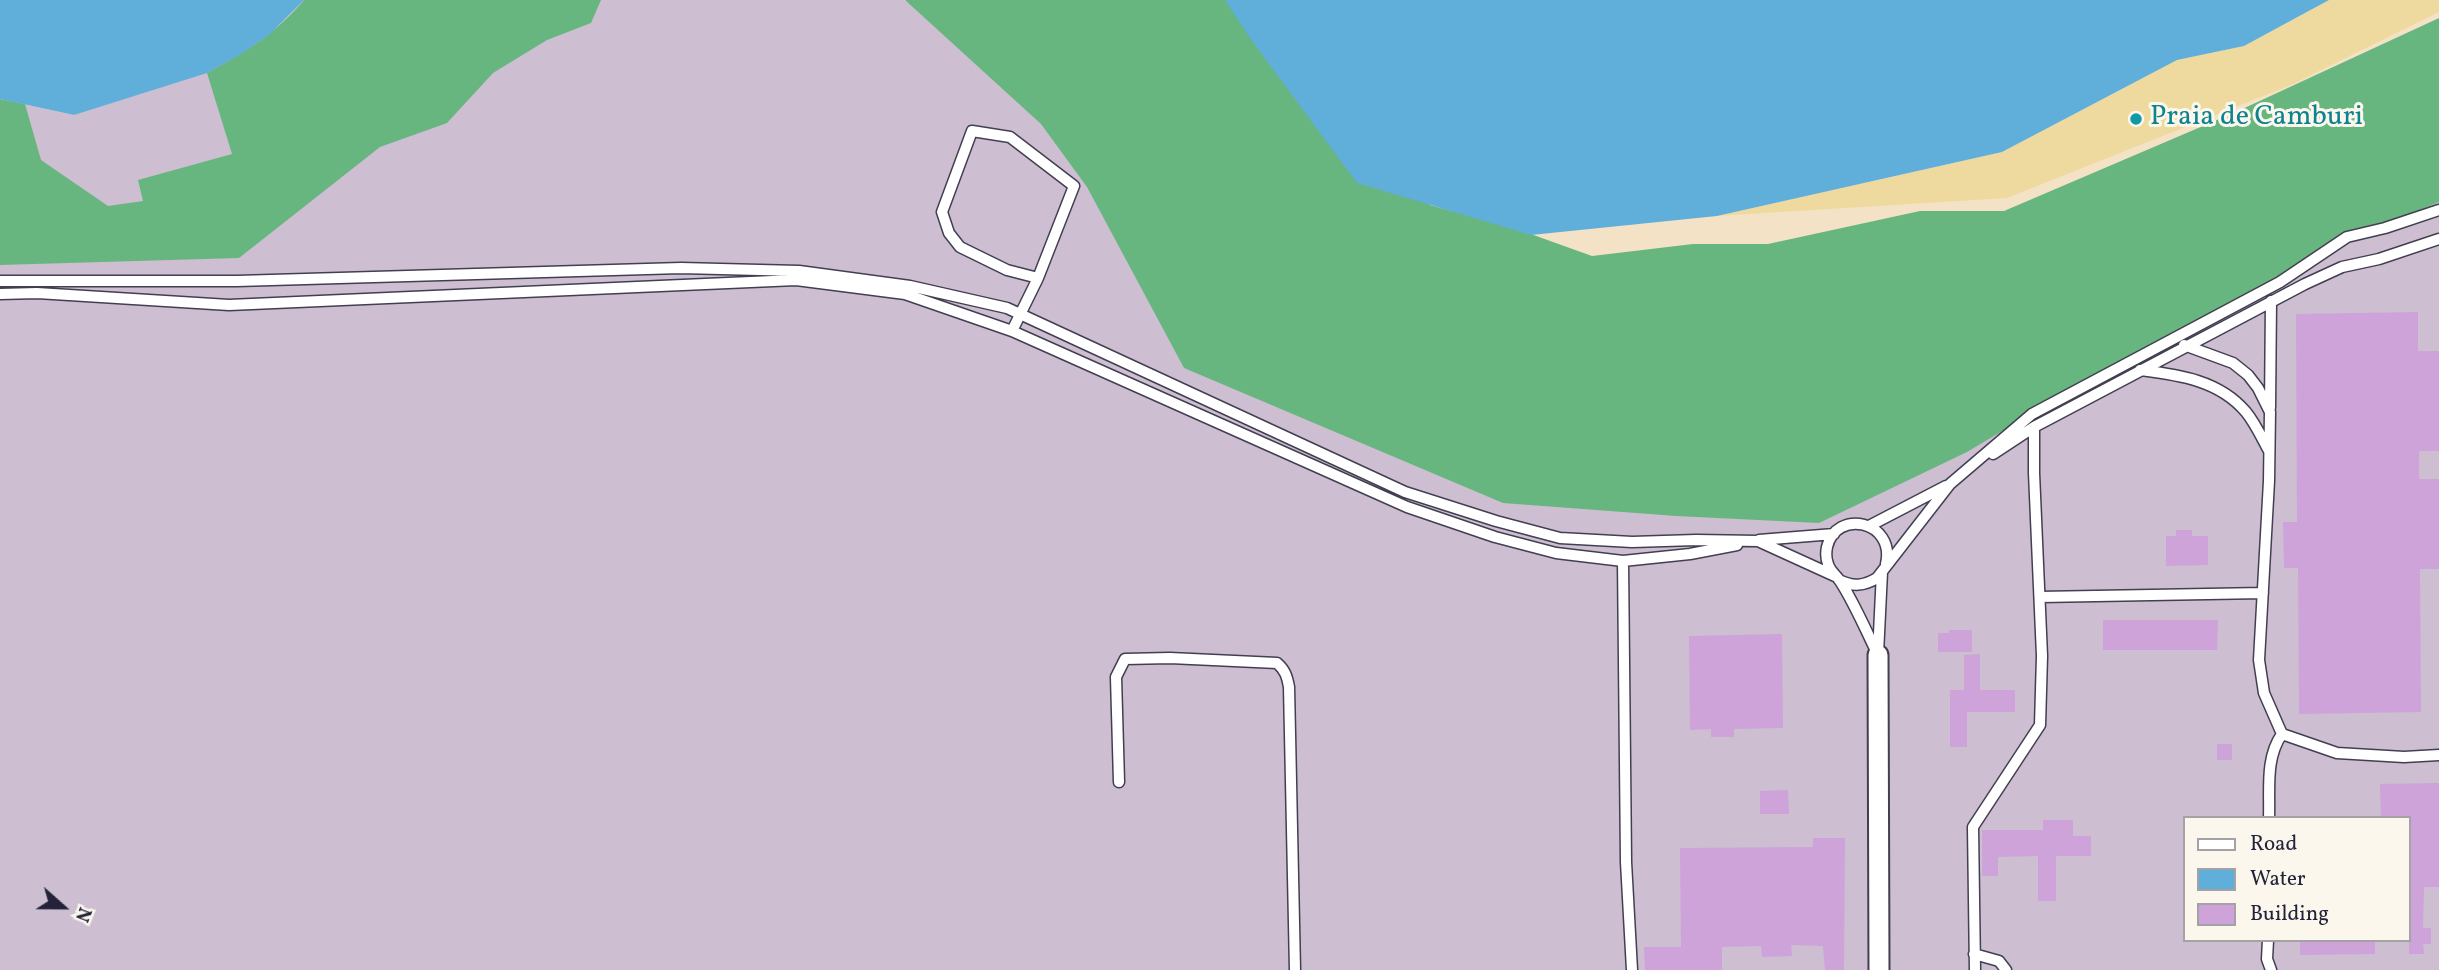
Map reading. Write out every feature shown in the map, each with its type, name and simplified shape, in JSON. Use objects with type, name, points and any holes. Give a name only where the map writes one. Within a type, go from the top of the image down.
[{"type":"street","points":[[1878,655],[1879,970]]},
{"type":"lane","points":[[1012,331],[1038,278],[1074,186],[1010,136],[972,131],[942,212],[949,233],[960,247],[1007,270],[1038,278]]},
{"type":"lane","points":[[0,281],[237,281],[681,268],[799,271],[910,286],[1007,307],[1405,492],[1496,521],[1560,538],[1632,542],[1758,541],[1847,583],[1862,584],[1870,582],[1884,569],[1950,484],[2032,414],[2280,282],[2347,237],[2439,210]]},
{"type":"lane","points":[[1869,526],[1950,484],[2034,427],[2271,302],[2342,267],[2379,259],[2439,239]]},
{"type":"lane","points":[[0,294],[37,293],[229,306],[796,280],[905,294],[1012,331],[1407,507],[1495,537],[1556,553],[1623,561],[1690,554],[1758,541],[1835,534],[1851,524],[1869,526],[1877,531],[1887,547],[1878,655]]},
{"type":"lane","points":[[2271,302],[2269,451],[2259,660],[2264,692],[2282,734],[2337,753],[2404,757],[2439,755]]},
{"type":"lane","points":[[2169,341],[2233,363],[2259,388],[2270,412]]},
{"type":"lane","points":[[2140,370],[2188,376],[2218,389],[2246,412],[2269,451]]},
{"type":"lane","points":[[1975,970],[1973,827],[2040,725],[2042,656],[2034,427]]},
{"type":"lane","points":[[1835,534],[1827,548],[1828,564],[1878,655]]},
{"type":"lane","points":[[1623,561],[1626,862],[1632,970]]},
{"type":"lane","points":[[2040,597],[2263,593]]},
{"type":"lane","points":[[1119,782],[1116,677],[1125,659],[1170,658],[1278,663],[1282,667],[1287,674],[1289,687],[1295,970]]},
{"type":"lane","points":[[2269,816],[2270,760],[2273,748],[2282,734]]},
{"type":"lane","points":[[2268,942],[2267,959],[2271,970]]},
{"type":"lane","points":[[1974,954],[1999,961],[2006,970]]},
{"type":"shaded area","points":[[304,0],[904,0],[975,38],[1338,387],[2439,185],[2439,970],[0,970],[0,99],[74,115],[241,54],[270,34]]},
{"type":"green space","points":[[304,0],[601,0],[591,23],[547,40],[493,73],[447,123],[380,147],[239,258],[0,265],[0,99],[25,104],[41,160],[108,206],[143,201],[138,180],[232,154],[207,73],[271,32]]},
{"type":"green space","points":[[905,0],[1245,0],[1368,168],[1430,205],[1514,228],[1592,256],[1693,244],[1768,244],[1920,211],[2004,211],[2238,111],[2439,18],[2439,202],[2358,236],[2132,354],[1967,452],[1819,523],[1503,503],[1184,368],[1087,187],[1041,124]]},
{"type":"sand","name":"Praia de Camburi","points":[[2329,0],[2439,0],[2439,12],[2291,85],[2007,198],[1717,216],[2002,152],[2177,60],[2244,46]]},
{"type":"water","points":[[0,0],[304,0],[270,34],[207,73],[74,115],[0,99]]},
{"type":"water","points":[[1225,0],[2329,0],[2244,46],[2177,60],[2002,152],[1717,216],[1531,235],[1357,183]]},
{"type":"building","points":[[2418,312],[2418,351],[2439,351],[2439,451],[2419,451],[2419,479],[2439,479],[2439,569],[2420,569],[2421,712],[2299,714],[2298,568],[2284,568],[2283,522],[2297,522],[2296,314]]},
{"type":"building","points":[[2176,530],[2192,530],[2192,536],[2208,536],[2208,565],[2166,566],[2166,536],[2176,536]]},
{"type":"building","points":[[2103,620],[2218,620],[2217,650],[2103,650]]},
{"type":"building","points":[[1949,630],[1972,630],[1972,652],[1938,652],[1938,633],[1949,633]]},
{"type":"building","points":[[1782,634],[1783,728],[1734,729],[1734,737],[1711,737],[1711,729],[1690,730],[1689,636]]},
{"type":"building","points":[[1980,654],[1980,690],[2015,690],[2015,712],[1967,712],[1967,747],[1950,747],[1950,690],[1964,690],[1964,655]]},
{"type":"building","points":[[2217,744],[2232,744],[2232,760],[2217,760]]},
{"type":"building","points":[[2439,783],[2439,887],[2424,887],[2423,928],[2431,928],[2431,944],[2423,944],[2424,954],[2409,954],[2411,816],[2381,816],[2380,784]]},
{"type":"building","points":[[1788,790],[1789,814],[1760,814],[1760,791]]},
{"type":"building","points":[[2043,820],[2073,820],[2073,836],[2091,836],[2091,856],[2056,856],[2056,901],[2038,901],[2038,856],[1998,857],[1998,876],[1982,876],[1982,830],[2043,830]]},
{"type":"building","points":[[1813,838],[1845,838],[1844,970],[1825,970],[1823,946],[1791,945],[1792,956],[1762,957],[1761,946],[1722,947],[1722,970],[1645,970],[1644,947],[1681,947],[1680,848],[1813,847]]},
{"type":"building","points":[[2300,942],[2375,942],[2375,954],[2300,955]]},
{"type":"place","name":"Praia de Camburi","points":[[2136,119]]}]
